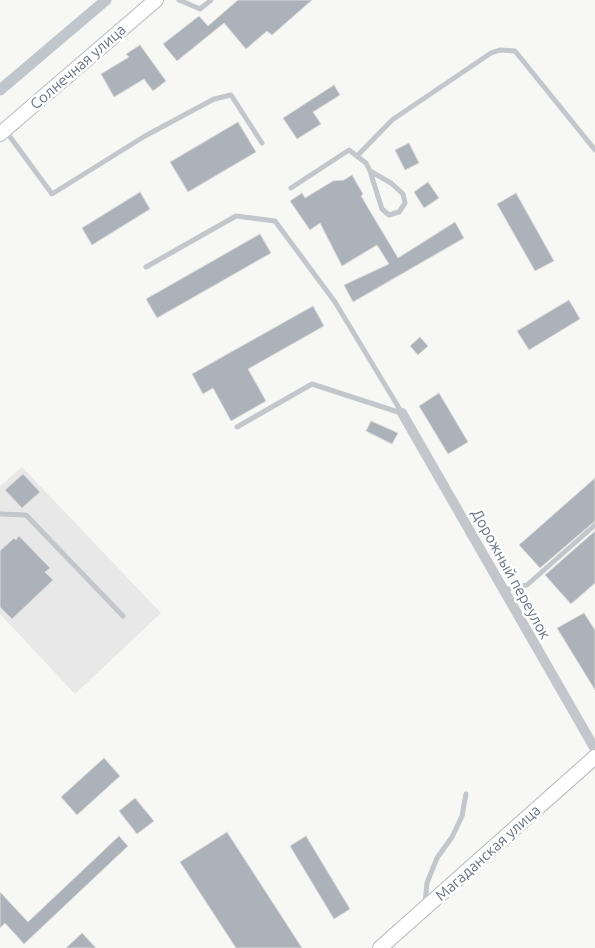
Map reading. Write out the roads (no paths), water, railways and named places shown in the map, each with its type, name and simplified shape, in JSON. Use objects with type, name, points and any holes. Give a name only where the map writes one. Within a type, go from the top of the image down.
[{"type":"street","name":"Солнечная улица","points":[[3,132],[148,3]]},
{"type":"street","name":"Дорожный переулок","points":[[402,413],[595,749]]},
{"type":"street","name":"Магаданская улица","points":[[380,948],[595,757]]},
{"type":"lane","points":[[179,0],[200,9],[210,0]]},
{"type":"lane","points":[[357,156],[392,120],[491,52],[500,50],[515,51],[595,150]]},
{"type":"lane","points":[[3,132],[52,194],[145,136],[214,99],[231,95],[262,143]]},
{"type":"lane","points":[[291,188],[349,150],[366,163],[382,209],[390,215],[399,212],[405,203],[403,194],[391,183],[370,171]]},
{"type":"lane","points":[[146,267],[236,216],[275,220],[336,302],[402,413]]},
{"type":"lane","points":[[237,427],[312,384],[402,413]]},
{"type":"lane","points":[[0,514],[26,515],[123,616]]},
{"type":"lane","points":[[503,590],[526,585],[595,525]]},
{"type":"lane","points":[[425,908],[428,883],[437,858],[452,837],[462,816],[466,794]]},
{"type":"waterway","points":[[0,90],[106,0]]}]
